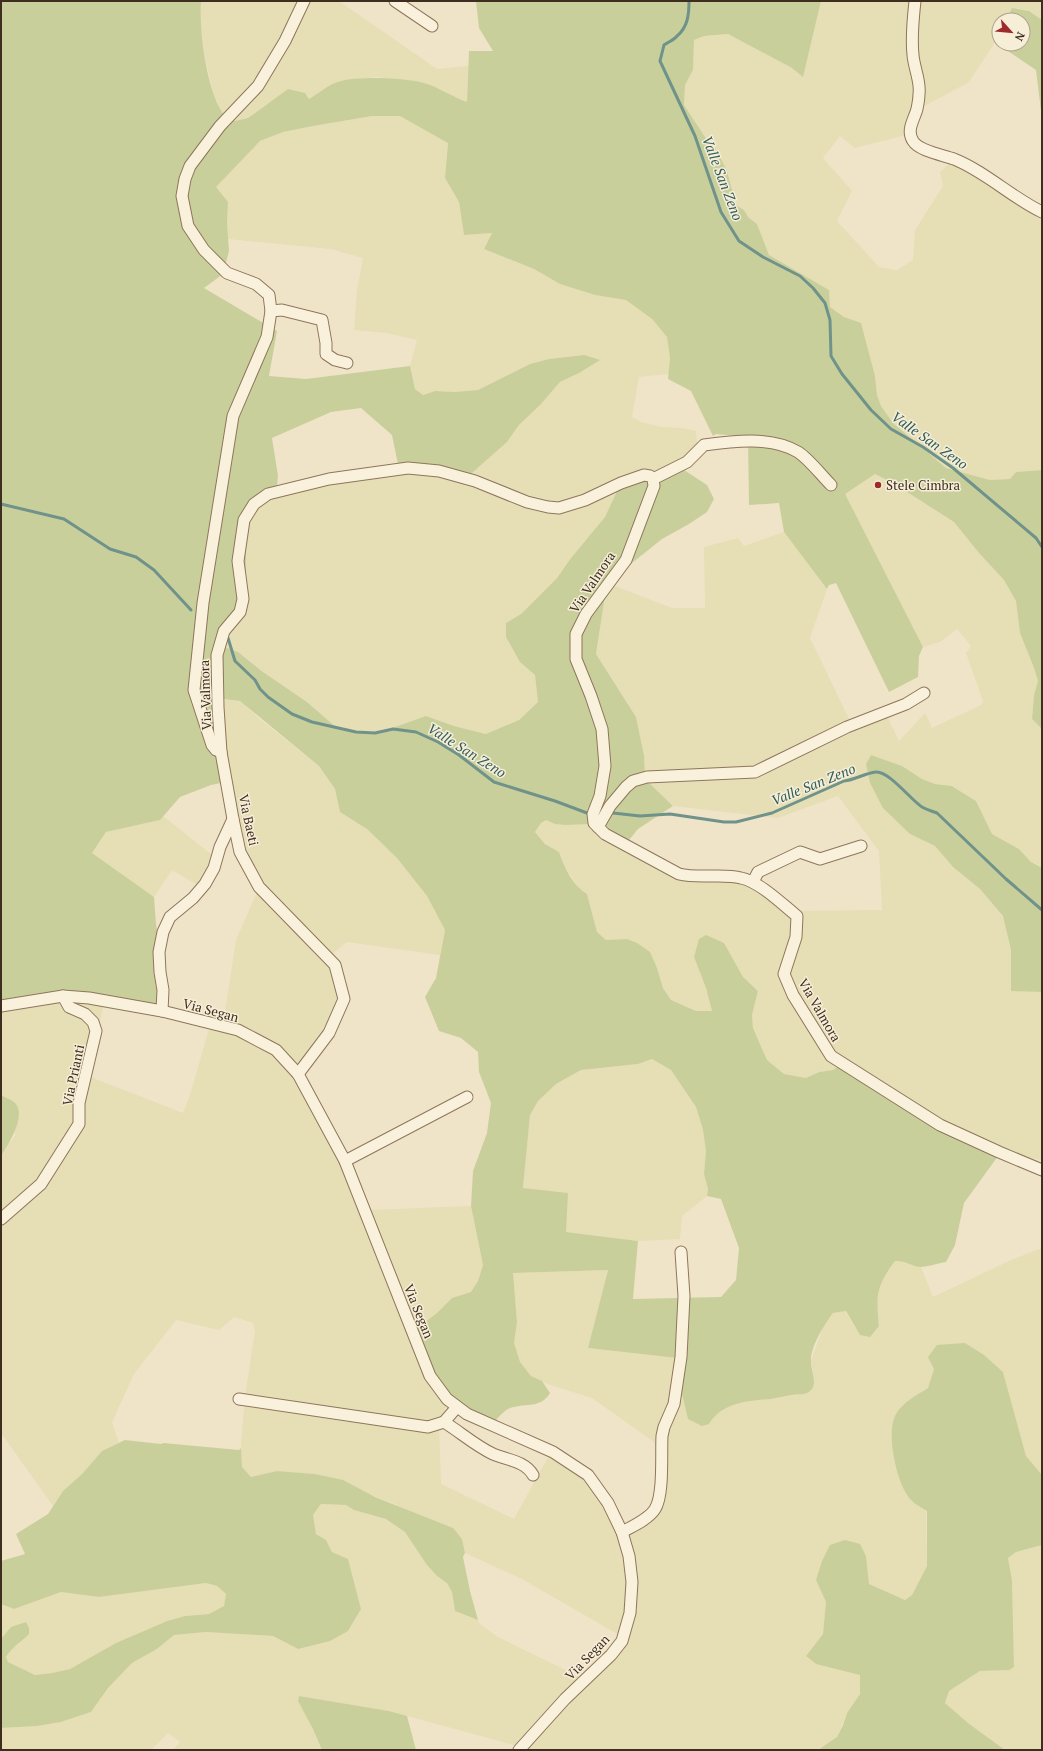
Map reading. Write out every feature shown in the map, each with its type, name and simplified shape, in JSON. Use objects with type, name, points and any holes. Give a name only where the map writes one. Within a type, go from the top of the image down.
[{"type":"street","points":[[304,1],[285,41],[258,86],[220,126],[190,166],[182,196],[188,226],[204,250],[226,273],[256,284],[269,295],[271,311],[282,310],[322,320],[326,343],[326,354],[335,360],[347,363]]},
{"type":"street","points":[[395,1],[432,26]]},
{"type":"street","points":[[915,1],[911,34],[913,56],[920,92],[917,110],[911,122],[910,134],[913,142],[932,153],[954,159],[987,175],[1028,205],[1042,212]]},
{"type":"street","name":"Via Baeti","points":[[271,311],[267,337],[233,416],[203,603],[194,690],[212,745],[216,750],[221,752],[240,852],[259,887],[335,965],[344,998],[329,1033],[298,1074]]},
{"type":"street","points":[[653,479],[687,462],[704,445],[741,441],[763,442],[785,447],[799,453],[831,485]]},
{"type":"street","name":"Via Valmora","points":[[221,752],[217,655],[224,631],[240,612],[243,599],[238,561],[244,520],[254,504],[268,494],[329,479],[408,468],[439,471],[475,481],[527,502],[559,508],[585,500],[621,483],[644,475],[650,476],[653,479],[654,486],[626,560],[586,614],[576,634],[576,659],[602,729],[605,766],[600,796],[593,814],[594,823],[605,834],[680,874],[692,877],[740,877],[753,882],[798,916],[796,937],[784,974],[793,995],[831,1056],[940,1125],[1042,1170]]},
{"type":"street","points":[[598,827],[610,806],[633,781],[647,777],[755,772],[848,727],[906,704],[924,693]]},
{"type":"street","points":[[162,1011],[163,990],[159,952],[163,932],[170,917],[194,898],[205,884],[214,868],[220,847],[233,819]]},
{"type":"street","points":[[753,882],[758,872],[800,852],[820,859],[862,846]]},
{"type":"street","name":"Via Segan","points":[[1,1006],[63,996],[89,998],[162,1011],[238,1030],[276,1050],[298,1074],[345,1161],[430,1376],[447,1399],[467,1414],[553,1452],[588,1475],[608,1503],[622,1532],[629,1556],[632,1582],[630,1613],[622,1641],[611,1655],[565,1699],[519,1750]]},
{"type":"street","name":"Via Prianti","points":[[1,1219],[40,1184],[79,1124],[79,1102],[96,1031],[92,1022],[85,1014],[69,1007],[63,996]]},
{"type":"street","points":[[345,1161],[467,1097]]},
{"type":"street","points":[[622,1532],[639,1522],[655,1509],[660,1491],[662,1436],[664,1427],[674,1404],[681,1357],[684,1296],[681,1252]]},
{"type":"street","points":[[239,1399],[428,1427],[444,1422],[458,1407]]},
{"type":"street","points":[[444,1422],[493,1454],[517,1462],[530,1469],[533,1475]]},
{"type":"shaded area","points":[[201,1],[339,1],[437,69],[468,66],[467,103],[452,97],[442,90],[424,83],[377,77],[340,81],[308,99],[267,104],[248,118],[235,121],[222,113],[213,92],[205,58],[200,19]]},
{"type":"shaded area","points":[[821,1],[1042,1],[1042,20],[1029,11],[1013,8],[1011,12],[991,12],[991,48],[969,82],[917,110],[910,134],[855,148],[840,136],[823,158],[852,191],[837,221],[879,267],[897,270],[913,260],[915,230],[943,186],[940,172],[954,159],[1042,212],[1042,470],[1016,472],[1010,479],[990,480],[946,468],[893,423],[881,406],[877,395],[875,376],[861,324],[844,317],[830,307],[829,290],[769,255],[757,224],[748,217],[744,210],[736,205],[727,171],[716,149],[707,140],[684,105],[685,85],[693,70],[694,40],[704,36],[728,34],[792,68],[803,76]]},
{"type":"shaded area","points":[[372,116],[400,116],[448,142],[445,178],[459,202],[464,235],[492,233],[484,249],[534,269],[560,284],[595,295],[626,300],[652,319],[667,337],[670,358],[669,374],[639,377],[632,417],[641,422],[661,427],[682,428],[696,431],[697,444],[681,468],[619,487],[605,517],[571,558],[557,578],[521,614],[506,623],[520,661],[535,675],[538,702],[519,720],[487,734],[454,726],[426,716],[375,734],[337,728],[307,702],[263,672],[238,652],[222,646],[246,584],[246,536],[255,506],[276,496],[332,480],[477,468],[507,442],[519,425],[540,405],[560,382],[579,373],[583,355],[549,359],[530,364],[478,390],[455,392],[435,391],[423,395],[415,389],[410,366],[417,340],[387,333],[354,330],[357,291],[363,258],[331,249],[228,239],[228,202],[215,187],[260,141],[283,132]]},
{"type":"shaded area","points":[[875,474],[893,483],[954,522],[979,553],[1004,580],[1016,601],[1020,633],[1038,681],[1034,695],[1032,719],[1042,729],[1042,868],[1031,862],[1019,849],[992,834],[976,801],[953,786],[935,784],[922,779],[902,766],[871,755],[866,764],[870,783],[910,834],[935,846],[953,867],[980,889],[1003,916],[1011,950],[1012,991],[1042,992],[1042,1160],[1001,1152],[912,1103],[833,1070],[819,1072],[806,1078],[784,1074],[767,1060],[753,1028],[752,1015],[758,991],[743,977],[724,943],[694,957],[706,988],[712,1011],[696,1011],[671,1000],[663,988],[657,968],[627,939],[606,940],[597,932],[587,894],[579,889],[562,862],[559,852],[545,844],[535,832],[541,823],[546,820],[555,824],[565,825],[593,824],[684,875],[751,882],[789,911],[882,910],[879,851],[838,796],[778,818],[673,806],[645,779],[636,717],[596,654],[607,583],[672,608],[705,608],[704,547],[738,538],[744,546],[784,532],[827,589],[810,638],[853,727],[885,712],[899,741],[925,713],[932,728],[981,705],[983,701],[966,653],[971,646],[957,629],[940,642],[923,647],[844,494]]},
{"type":"shaded area","points":[[216,698],[240,701],[261,720],[319,766],[335,789],[340,812],[367,829],[397,858],[427,896],[445,930],[440,955],[347,942],[328,957],[340,989],[334,1027],[301,1074],[368,1210],[471,1206],[483,1265],[478,1281],[471,1292],[452,1298],[437,1313],[448,1401],[439,1424],[441,1484],[514,1519],[551,1452],[575,1468],[604,1497],[624,1536],[655,1505],[660,1457],[654,1442],[592,1398],[547,1384],[531,1376],[519,1362],[514,1343],[517,1322],[513,1273],[608,1270],[588,1348],[687,1359],[709,1424],[714,1416],[735,1404],[761,1398],[772,1399],[807,1393],[814,1379],[811,1361],[823,1327],[833,1313],[845,1311],[860,1335],[879,1326],[877,1305],[879,1286],[895,1261],[903,1261],[921,1267],[933,1297],[1011,1260],[1042,1248],[1042,1475],[1026,1456],[1003,1372],[934,1369],[928,1388],[908,1402],[900,1480],[911,1500],[926,1511],[927,1566],[912,1595],[905,1600],[869,1584],[866,1556],[816,1579],[826,1602],[823,1634],[806,1656],[816,1664],[861,1675],[860,1694],[847,1713],[837,1737],[821,1750],[520,1750],[521,1747],[389,1711],[299,1696],[298,1701],[322,1750],[173,1750],[180,1742],[168,1733],[151,1750],[1,1750],[1,1728],[37,1726],[61,1722],[91,1712],[108,1688],[132,1663],[157,1649],[174,1635],[206,1632],[273,1636],[298,1649],[348,1631],[361,1609],[348,1559],[332,1552],[326,1540],[316,1534],[313,1515],[321,1504],[346,1505],[354,1510],[386,1519],[400,1527],[405,1531],[427,1565],[437,1576],[447,1582],[452,1592],[455,1611],[478,1620],[480,1624],[498,1637],[588,1681],[624,1638],[522,1579],[465,1553],[462,1539],[395,1504],[315,1474],[277,1471],[251,1477],[242,1467],[241,1443],[245,1397],[255,1331],[253,1323],[234,1317],[219,1330],[176,1320],[134,1374],[112,1422],[119,1443],[102,1451],[82,1474],[63,1491],[53,1506],[1,1433],[1,1156],[15,1135],[11,1100],[1,1095],[1,1004],[105,998],[88,1076],[183,1113],[190,1095],[211,1022],[223,1025],[236,940],[258,890],[241,852]]},
{"type":"shaded area","points":[[163,816],[217,859],[199,886],[172,870],[154,897],[92,853],[106,832],[160,820]]},
{"type":"shaded area","points":[[652,1059],[671,1070],[696,1107],[703,1130],[706,1151],[704,1174],[708,1189],[707,1196],[682,1216],[680,1239],[638,1241],[566,1232],[523,1188],[530,1114],[538,1101],[556,1084],[581,1070],[638,1064]]},
{"type":"shaded area","points":[[1042,1545],[1042,1750],[1005,1750],[968,1723],[945,1703],[949,1691],[980,1671],[1009,1670],[1014,1667],[1012,1580],[1008,1558],[1016,1552]]},
{"type":"shaded area","points":[[206,1583],[217,1586],[226,1594],[224,1606],[209,1614],[185,1616],[167,1621],[116,1643],[70,1669],[35,1675],[8,1662],[6,1657],[10,1650],[20,1643],[11,1627],[1,1639],[1,1604],[14,1609],[61,1592],[99,1597]]},
{"type":"green space","points":[[1,1],[201,1],[201,27],[208,74],[216,101],[222,112],[235,121],[248,118],[288,89],[305,93],[309,99],[328,86],[337,82],[360,78],[394,79],[424,83],[467,102],[469,51],[493,51],[479,28],[476,1],[821,1],[803,77],[792,68],[728,34],[704,36],[694,40],[693,70],[685,85],[684,105],[707,140],[716,149],[727,171],[736,205],[744,210],[748,217],[757,224],[769,255],[829,290],[830,307],[844,317],[861,323],[875,376],[877,395],[881,406],[893,423],[946,468],[990,480],[1010,479],[1016,472],[1042,470],[1042,729],[1032,719],[1034,695],[1038,681],[1020,633],[1016,601],[1004,580],[979,553],[954,522],[893,483],[875,474],[845,494],[923,647],[919,656],[918,677],[889,692],[836,583],[829,585],[827,589],[784,532],[779,503],[749,505],[748,437],[716,434],[713,436],[691,391],[668,379],[670,358],[667,337],[652,319],[626,300],[595,295],[560,284],[534,269],[484,249],[492,233],[464,235],[459,202],[445,178],[448,143],[400,116],[372,116],[283,132],[260,141],[216,187],[228,202],[227,223],[229,251],[223,274],[204,288],[277,331],[269,376],[306,379],[410,366],[415,389],[423,395],[435,391],[455,392],[478,390],[530,364],[549,359],[584,355],[600,360],[579,373],[560,382],[540,405],[519,425],[507,442],[465,479],[399,469],[392,435],[361,408],[331,412],[272,438],[278,476],[276,496],[255,507],[246,536],[246,584],[222,646],[238,652],[263,672],[307,702],[337,728],[375,734],[426,716],[454,726],[486,734],[519,720],[538,702],[535,675],[520,662],[506,637],[506,623],[521,614],[557,578],[571,558],[605,517],[619,487],[681,468],[707,485],[714,499],[707,512],[662,539],[607,583],[596,654],[636,717],[644,756],[645,779],[673,806],[638,829],[625,845],[593,824],[565,825],[555,824],[546,820],[541,823],[535,832],[545,844],[559,852],[566,870],[573,881],[582,891],[587,894],[597,932],[606,940],[627,939],[637,943],[650,952],[663,988],[671,1000],[696,1011],[712,1011],[706,988],[694,957],[699,939],[706,935],[724,943],[743,977],[758,991],[752,1015],[753,1028],[767,1060],[784,1074],[806,1078],[819,1072],[833,1070],[845,1062],[912,1103],[1001,1152],[964,1203],[955,1245],[946,1262],[920,1267],[902,1261],[895,1261],[884,1278],[879,1291],[879,1326],[870,1337],[860,1335],[846,1311],[833,1313],[815,1343],[811,1356],[814,1383],[811,1390],[807,1393],[771,1399],[753,1400],[736,1404],[721,1411],[709,1424],[702,1426],[688,1419],[680,1385],[686,1359],[588,1348],[608,1270],[513,1273],[517,1322],[514,1343],[520,1362],[531,1376],[542,1381],[550,1393],[541,1402],[536,1404],[508,1409],[488,1429],[448,1401],[414,1331],[437,1313],[452,1298],[471,1292],[478,1281],[483,1265],[471,1206],[473,1171],[487,1133],[491,1103],[479,1072],[478,1052],[461,1038],[439,1031],[425,997],[436,978],[445,930],[427,896],[397,858],[367,829],[340,812],[335,789],[319,766],[240,701],[216,698],[226,782],[211,785],[180,797],[160,820],[106,832],[92,853],[154,897],[166,1011],[105,998],[1,1004]],"holes":[[[652,1059],[671,1070],[696,1107],[703,1130],[706,1151],[704,1174],[708,1189],[707,1196],[721,1199],[739,1248],[736,1280],[721,1297],[633,1299],[638,1241],[566,1232],[568,1193],[523,1188],[530,1115],[538,1101],[556,1084],[581,1070],[638,1064]]]},
{"type":"green space","points":[[1012,8],[1030,12],[1010,12]]},
{"type":"green space","points":[[1031,12],[1042,20],[1042,119],[1036,70],[1009,52],[1031,52]]},
{"type":"green space","points":[[871,755],[902,766],[922,779],[935,784],[952,786],[976,801],[992,834],[1019,849],[1031,862],[1042,868],[1042,992],[1011,991],[1011,950],[1003,916],[980,889],[953,867],[935,846],[910,834],[883,808],[870,783],[866,764]]},
{"type":"green space","points":[[1,1095],[15,1103],[19,1115],[15,1130],[1,1156]]},
{"type":"green space","points":[[965,1343],[984,1355],[1003,1372],[1026,1456],[1042,1475],[1042,1545],[1016,1552],[1008,1558],[1012,1580],[1014,1667],[1009,1670],[980,1671],[949,1691],[945,1703],[968,1723],[1005,1750],[821,1750],[821,1748],[837,1737],[847,1713],[860,1694],[860,1675],[816,1664],[806,1656],[823,1634],[826,1602],[816,1580],[822,1561],[830,1545],[845,1540],[860,1544],[866,1556],[869,1584],[905,1600],[912,1595],[927,1566],[927,1511],[911,1500],[901,1484],[892,1447],[893,1424],[895,1416],[901,1407],[928,1388],[934,1369],[928,1357],[937,1345]]},
{"type":"green space","points":[[125,1440],[239,1450],[241,1448],[242,1467],[251,1477],[277,1471],[315,1474],[343,1480],[375,1497],[453,1528],[462,1539],[465,1553],[463,1557],[478,1620],[455,1611],[452,1592],[447,1583],[437,1576],[427,1565],[405,1532],[386,1519],[354,1510],[346,1505],[321,1504],[313,1515],[316,1534],[326,1540],[332,1552],[348,1559],[361,1609],[348,1631],[330,1641],[298,1649],[273,1636],[206,1632],[174,1635],[157,1649],[132,1663],[108,1688],[91,1712],[61,1722],[37,1726],[1,1728],[1,1639],[11,1627],[26,1622],[29,1628],[29,1634],[8,1653],[6,1657],[8,1662],[35,1675],[70,1669],[116,1643],[167,1621],[185,1616],[209,1614],[224,1606],[226,1594],[217,1586],[206,1583],[99,1597],[61,1592],[14,1609],[1,1604],[1,1561],[25,1554],[16,1534],[48,1514],[63,1491],[82,1474],[102,1451]]},
{"type":"green space","points":[[299,1696],[389,1711],[407,1716],[416,1750],[322,1750],[298,1701]]},
{"type":"waterway","name":"Valle San Zeno","points":[[689,1],[688,15],[684,29],[673,40],[664,45],[660,61],[695,136],[721,212],[739,241],[763,257],[800,276],[813,288],[825,303],[830,320],[831,356],[842,374],[871,410],[891,429],[923,447],[953,468],[1036,538],[1042,547]]},
{"type":"waterway","name":"Valle San Zeno","points":[[1,504],[64,519],[110,549],[136,557],[154,570],[191,610]]},
{"type":"waterway","name":"Valle San Zeno","points":[[228,638],[235,661],[255,680],[260,689],[268,697],[292,714],[312,722],[356,732],[375,733],[393,729],[416,732],[438,742],[459,755],[494,782],[555,801],[587,813]]},
{"type":"waterway","name":"Valle San Zeno","points":[[613,813],[640,816],[670,814],[724,822],[736,822],[772,813],[844,781],[876,772],[881,773],[887,776],[922,807],[937,813],[1006,879],[1042,910]]},
{"type":"place","name":"Stele Cimbra","points":[[878,485]]}]
